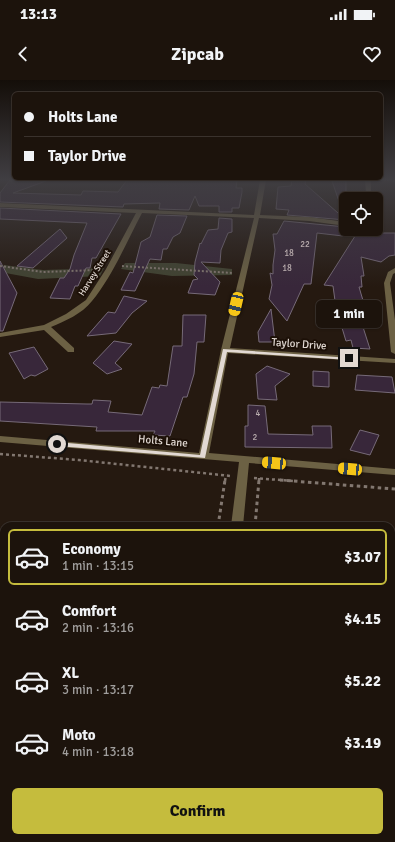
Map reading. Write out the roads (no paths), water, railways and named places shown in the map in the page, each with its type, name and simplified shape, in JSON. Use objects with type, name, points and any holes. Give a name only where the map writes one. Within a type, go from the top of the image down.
[{"type":"street","name":"Harvey Street","points":[[0,335],[46,327],[69,316],[89,301],[110,268],[138,216]]},
{"type":"street","points":[[247,216],[309,219],[339,223]]},
{"type":"street","points":[[203,457],[225,350],[257,216]]},
{"type":"street","points":[[395,270],[390,273],[387,283],[395,352]]},
{"type":"street","points":[[46,327],[71,350]]},
{"type":"street","name":"Taylor Drive","points":[[225,350],[395,362]]},
{"type":"street","name":"Holts Lane","points":[[0,439],[395,472]]},
{"type":"street","points":[[237,522],[244,460]]}]
